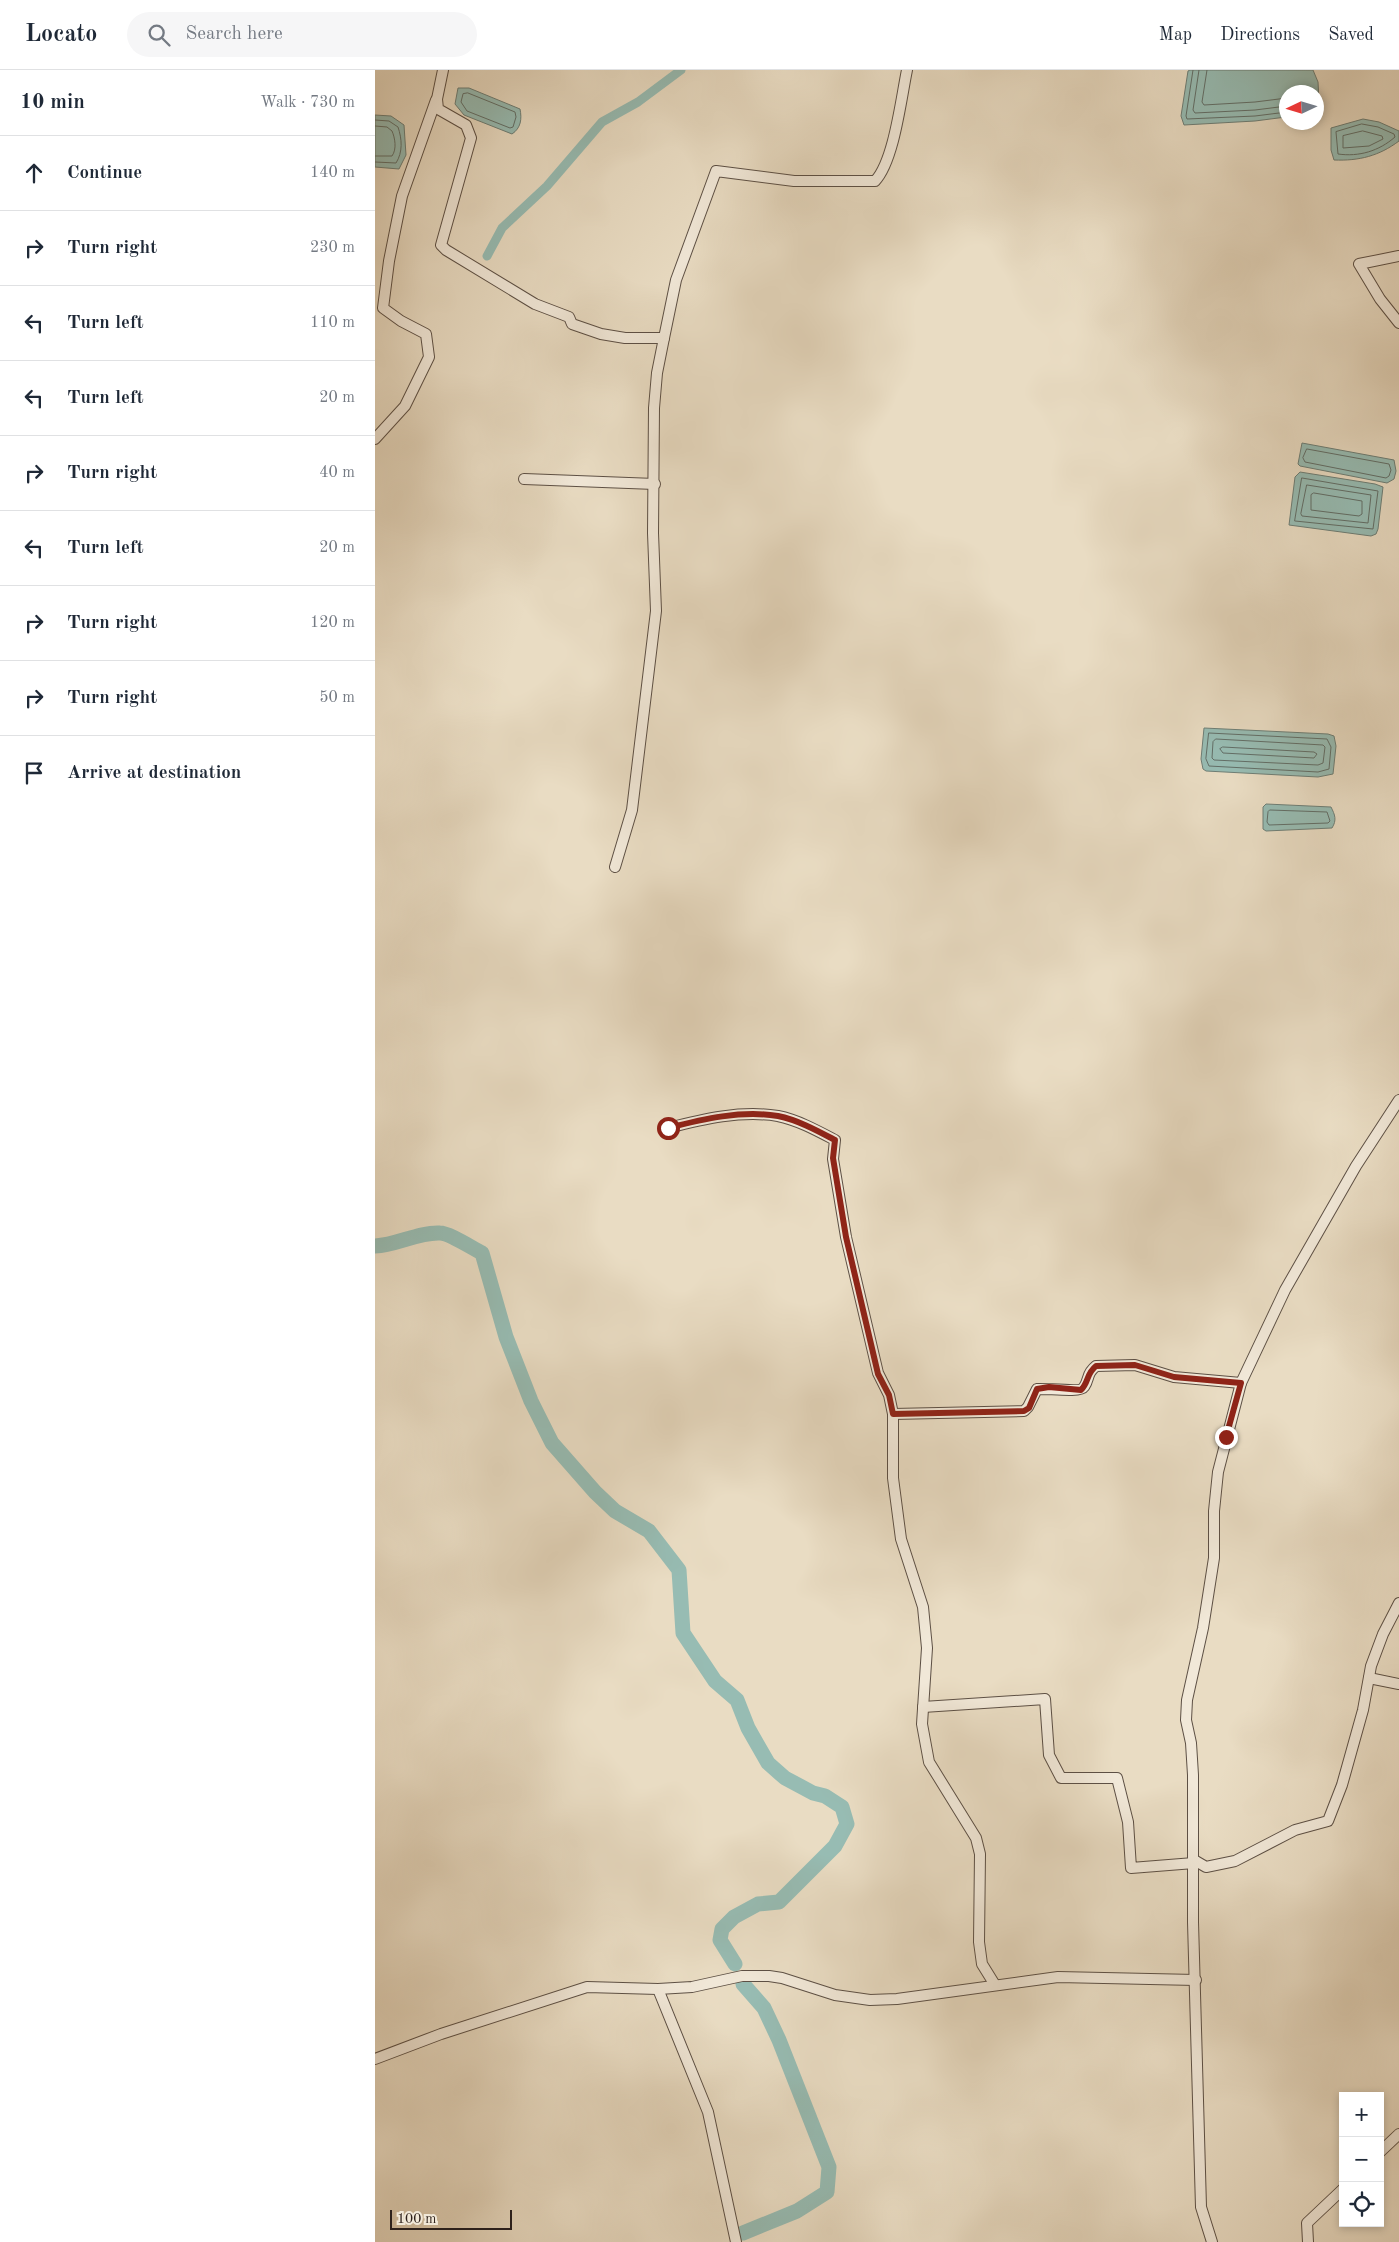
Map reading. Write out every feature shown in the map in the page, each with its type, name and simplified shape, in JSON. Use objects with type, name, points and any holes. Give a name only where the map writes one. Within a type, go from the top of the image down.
[{"type":"street","points":[[375,439],[405,406],[429,357],[426,334],[401,321],[383,308],[389,261],[402,196],[437,99],[443,70]]},
{"type":"street","points":[[615,867],[633,810],[656,611],[653,533],[655,484],[654,408],[657,373],[676,280],[716,171],[794,181],[875,181],[882,174],[890,151],[907,70]]},
{"type":"street","points":[[437,99],[438,109],[466,125],[471,138],[441,245],[446,250],[535,304],[610,336],[664,338]]},
{"type":"street","points":[[1399,256],[1359,264],[1380,300],[1399,323]]},
{"type":"street","points":[[524,479],[655,484]]},
{"type":"street","points":[[1212,2242],[1201,2207],[1193,1922],[1193,1775],[1191,1743],[1186,1720],[1187,1700],[1203,1628],[1214,1558],[1218,1472],[1241,1383],[1290,1282],[1356,1166],[1399,1100]]},
{"type":"street","points":[[668,1128],[709,1118],[759,1114],[780,1116],[816,1130],[835,1140],[833,1158],[846,1237],[878,1374],[889,1395],[893,1414],[893,1478],[901,1539],[923,1607],[927,1632],[922,1724],[929,1762],[976,1838],[980,1854],[979,1942],[982,1964],[995,1985]]},
{"type":"street","points":[[893,1414],[1024,1411],[1029,1408],[1037,1389],[1049,1387],[1081,1390],[1085,1386],[1088,1372],[1096,1366],[1135,1365],[1174,1377],[1241,1383]]},
{"type":"street","points":[[923,1707],[1045,1699],[1049,1755],[1061,1778],[1117,1778],[1128,1822],[1131,1868],[1194,1862],[1206,1867],[1235,1861],[1295,1830],[1328,1821],[1341,1785],[1363,1710],[1369,1678],[1383,1634],[1399,1603]]},
{"type":"street","points":[[1369,1678],[1399,1684]]},
{"type":"street","points":[[375,2059],[441,2034],[587,1987],[658,1989],[692,1987],[742,1976],[769,1976],[782,1978],[835,1995],[871,2000],[897,1999],[1058,1977],[1196,1980]]},
{"type":"street","points":[[658,1989],[708,2112],[736,2242]]},
{"type":"street","points":[[1384,2148],[1399,2134]]},
{"type":"street","points":[[1308,2242],[1307,2223],[1339,2193]]},
{"type":"water","points":[[1313,70],[1318,85],[1279,85],[1279,118],[1184,125],[1181,116],[1188,71]]},
{"type":"water","points":[[458,88],[469,88],[520,109],[521,120],[519,126],[512,134],[464,115],[455,104]]},
{"type":"water","points":[[375,115],[391,116],[404,125],[406,155],[399,169],[375,167]]},
{"type":"water","points":[[1363,119],[1379,122],[1399,131],[1399,141],[1376,154],[1352,160],[1334,160],[1331,150],[1331,128]]},
{"type":"water","points":[[1302,443],[1394,460],[1396,471],[1394,479],[1387,483],[1300,466],[1298,464]]},
{"type":"water","points":[[1300,472],[1375,484],[1383,487],[1376,534],[1371,536],[1289,525],[1295,477]]},
{"type":"water","points":[[1204,728],[1328,734],[1334,736],[1336,746],[1333,774],[1318,777],[1206,771],[1203,769],[1201,759]]},
{"type":"water","points":[[1266,804],[1331,807],[1335,822],[1332,828],[1266,831],[1263,829],[1263,807]]},
{"type":"waterway","points":[[487,256],[502,228],[547,186],[602,122],[638,102],[681,70]]},
{"type":"waterway","points":[[375,1246],[424,1234],[440,1233],[455,1238],[482,1253],[506,1337],[531,1401],[552,1443],[595,1492],[615,1511],[649,1531],[679,1570],[683,1633],[715,1681],[737,1700],[748,1728],[768,1763],[785,1778],[813,1793],[825,1796],[842,1807],[847,1824],[835,1846],[779,1902],[758,1904],[734,1917],[722,1929],[720,1940],[735,1964]]},
{"type":"waterway","points":[[743,1984],[764,2008],[779,2040],[829,2167],[827,2192],[797,2211],[743,2233]]},
{"type":"route","points":[[668,1128],[709,1118],[759,1114],[780,1116],[816,1130],[835,1140],[833,1158],[846,1237],[878,1374],[889,1395],[893,1414],[1024,1411],[1029,1408],[1032,1397],[1037,1389],[1049,1387],[1081,1390],[1085,1386],[1088,1372],[1096,1366],[1135,1365],[1174,1377],[1241,1383],[1226,1437]]}]
